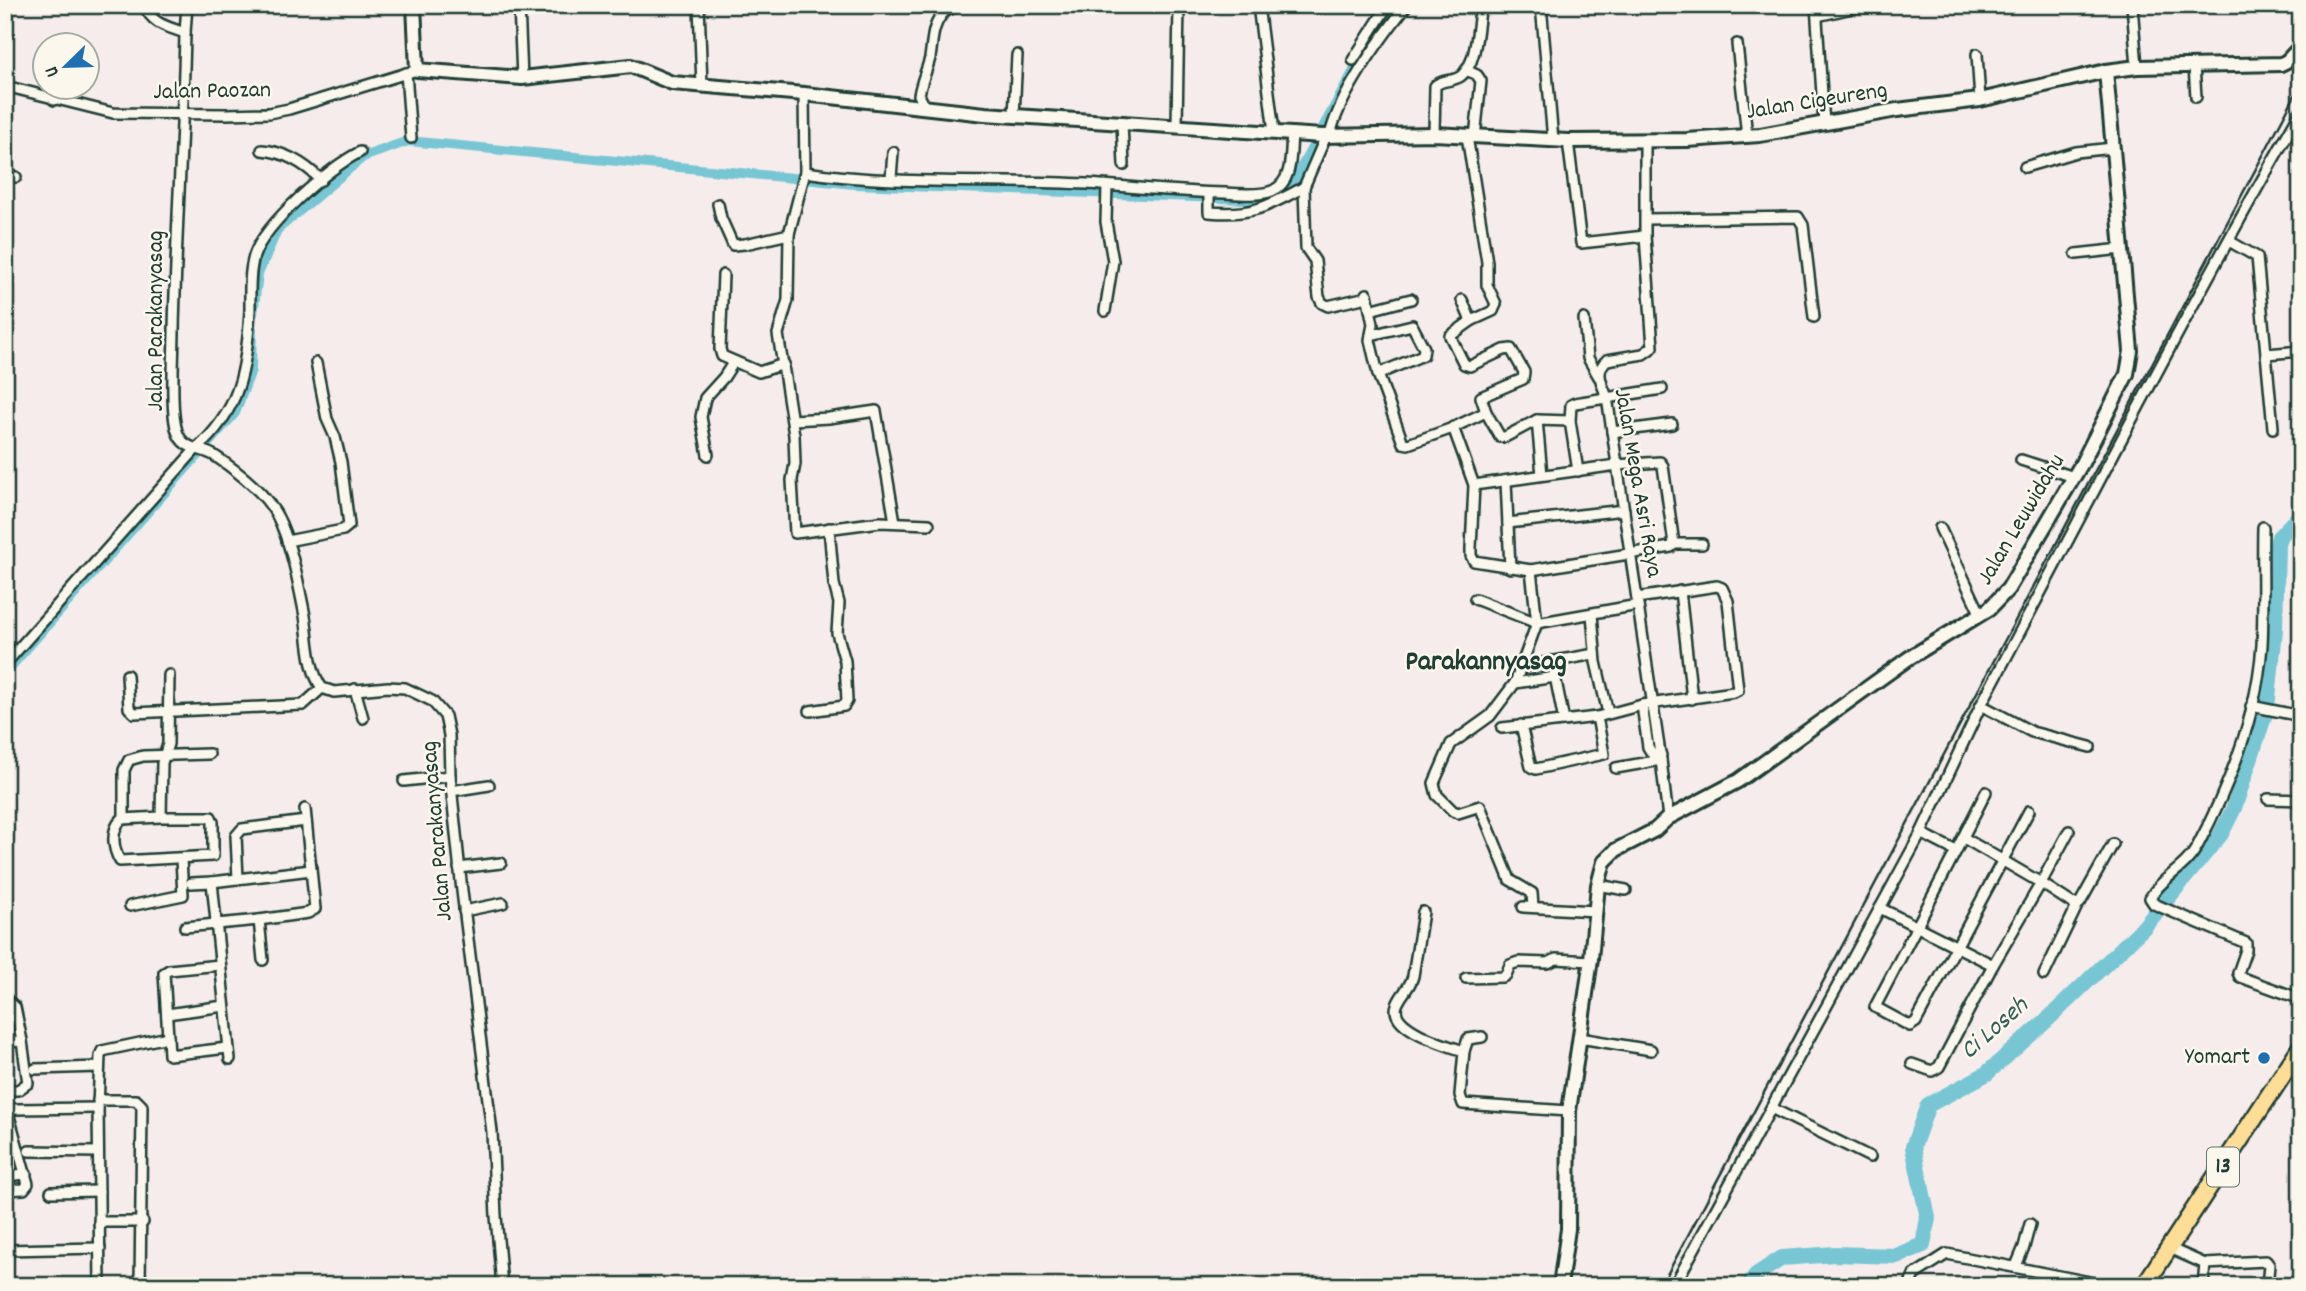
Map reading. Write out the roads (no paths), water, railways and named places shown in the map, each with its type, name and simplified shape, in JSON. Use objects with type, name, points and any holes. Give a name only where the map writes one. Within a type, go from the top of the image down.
[{"type":"highway","name":"13","points":[[2144,1286],[2299,1055]]},
{"type":"street","points":[[144,5],[150,17],[159,24],[185,33]]},
{"type":"street","name":"Jalan Parakanyasag","points":[[187,5],[175,287],[175,404],[178,435],[197,451]]},
{"type":"street","points":[[411,138],[414,5]]},
{"type":"street","points":[[519,5],[522,78]]},
{"type":"street","points":[[699,5],[702,86]]},
{"type":"street","points":[[925,107],[919,95],[929,59],[932,34],[942,8],[960,5]]},
{"type":"street","points":[[1177,125],[1179,5]]},
{"type":"street","points":[[1258,5],[1274,132]]},
{"type":"street","points":[[1353,60],[1388,5]]},
{"type":"street","points":[[1406,5],[1389,26],[1333,124],[1322,135],[1304,187],[1306,248],[1315,261],[1322,303],[1328,306],[1367,295],[1378,374],[1403,443],[1408,444],[1453,428],[1486,412]]},
{"type":"street","points":[[1434,134],[1435,86],[1442,81],[1457,78],[1466,70],[1477,38],[1481,5]]},
{"type":"street","points":[[1541,5],[1553,140]]},
{"type":"street","points":[[1824,124],[1817,11],[1865,5]]},
{"type":"street","points":[[2132,5],[2137,67]]},
{"type":"street","points":[[1737,44],[1747,136]]},
{"type":"street","name":"Jalan Cigeureng","points":[[412,71],[522,78],[631,66],[672,83],[1014,116],[1292,134],[1434,134],[1568,141],[1645,140],[1747,136],[1897,110],[1980,100],[2106,71],[2137,67],[2281,64],[2301,46]]},
{"type":"street","points":[[1977,54],[1980,100]]},
{"type":"street","points":[[1014,116],[1017,55]]},
{"type":"street","points":[[2194,66],[2196,97]]},
{"type":"street","points":[[1466,70],[1477,75],[1481,81],[1471,136],[1487,262],[1487,285],[1496,304],[1493,311],[1471,321],[1450,336],[1464,364],[1470,366],[1511,349],[1524,375],[1523,379],[1483,395],[1481,399],[1500,437],[1505,438],[1537,421],[1570,421]]},
{"type":"street","name":"Jalan Paozan","points":[[62,102],[104,112],[269,113],[412,71]]},
{"type":"street","name":"Jalan Leuwidahu","points":[[1560,1286],[1568,1229],[1569,1111],[1591,961],[1598,885],[1604,862],[1610,855],[1655,830],[1668,818],[1738,780],[1909,658],[1995,604],[2008,589],[2074,477],[2130,365],[2132,351],[2106,71]]},
{"type":"street","name":"Jalan Paozan","points":[[5,86],[32,94]]},
{"type":"street","points":[[804,94],[803,176],[789,234],[788,300],[778,334],[795,452],[792,480],[795,533],[858,523],[929,523]]},
{"type":"street","points":[[1674,1286],[1921,833],[1981,705],[2174,339],[2301,111]]},
{"type":"street","points":[[1122,123],[1124,165]]},
{"type":"street","points":[[803,176],[1107,188],[1208,195],[1262,192],[1280,186],[1288,173],[1292,134]]},
{"type":"street","name":"Jalan Mega Asri Raya","points":[[1645,140],[1645,236],[1653,346],[1643,354],[1607,360],[1601,367],[1599,377],[1607,397],[1638,601],[1647,704],[1661,757],[1668,818]]},
{"type":"street","points":[[1568,141],[1581,243],[1645,236]]},
{"type":"street","points":[[2025,167],[2076,152],[2113,148]]},
{"type":"street","points":[[262,150],[283,153],[321,180]]},
{"type":"street","points":[[5,664],[220,425],[237,391],[248,338],[252,265],[260,243],[268,230],[321,180],[360,152]]},
{"type":"street","points":[[891,178],[893,152]]},
{"type":"street","points":[[5,177],[16,177]]},
{"type":"street","points":[[1208,195],[1210,213],[1235,214],[1261,210],[1304,187]]},
{"type":"street","points":[[1105,311],[1113,261],[1106,222],[1107,188]]},
{"type":"street","points":[[718,204],[721,219],[733,245],[789,234]]},
{"type":"street","points":[[1646,219],[1798,217],[1803,225],[1814,317]]},
{"type":"street","points":[[2229,241],[2258,257],[2273,428]]},
{"type":"street","points":[[2076,254],[2123,249]]},
{"type":"street","points":[[723,275],[722,356],[759,372],[784,364]]},
{"type":"street","points":[[1370,310],[1411,299]]},
{"type":"street","points":[[1462,300],[1471,321]]},
{"type":"street","points":[[1584,319],[1588,358],[1599,377]]},
{"type":"street","points":[[1371,335],[1412,325],[1424,348],[1423,355],[1378,374]]},
{"type":"street","points":[[2266,354],[2301,351]]},
{"type":"street","points":[[287,541],[343,530],[349,525],[341,462],[327,419],[316,363]]},
{"type":"street","points":[[708,455],[701,418],[705,398],[733,363]]},
{"type":"street","points":[[1578,471],[1570,421],[1572,404],[1662,389]]},
{"type":"street","points":[[792,420],[876,411],[895,522]]},
{"type":"street","points":[[1537,421],[1542,475]]},
{"type":"street","points":[[1612,432],[1672,424]]},
{"type":"street","points":[[1453,428],[1474,485],[1471,556],[1481,563],[1531,570],[1671,547],[1674,544],[1702,544]]},
{"type":"street","points":[[127,675],[131,712],[303,705],[322,688],[313,666],[305,614],[287,541],[276,513],[232,468],[211,454],[197,451]]},
{"type":"street","points":[[2021,460],[2074,477]]},
{"type":"street","points":[[1474,485],[1617,465],[1660,462],[1663,466],[1674,544]]},
{"type":"street","points":[[1506,481],[1510,568]]},
{"type":"street","points":[[1507,523],[1624,510]]},
{"type":"street","points":[[2263,527],[2262,647],[2258,679],[2243,741],[2222,796],[2195,850],[2150,896],[2154,904],[2246,943],[2238,973],[2240,977],[2301,999]]},
{"type":"street","points":[[810,711],[844,706],[847,701],[845,661],[837,633],[839,603],[834,584],[829,528]]},
{"type":"street","points":[[1940,528],[1981,615]]},
{"type":"street","points":[[1531,570],[1537,623],[1515,683],[1490,716],[1451,744],[1434,783],[1437,795],[1453,811],[1458,813],[1480,806],[1510,880],[1532,893],[1533,907]]},
{"type":"street","points":[[1475,599],[1537,623],[1592,614],[1638,601],[1717,586],[1726,593],[1738,687],[1734,692],[1647,704],[1597,717],[1502,728]]},
{"type":"street","points":[[1680,592],[1692,699]]},
{"type":"street","points":[[1592,614],[1595,654],[1608,713]]},
{"type":"street","points":[[1521,667],[1595,654]]},
{"type":"street","points":[[1552,661],[1564,721]]},
{"type":"street","points":[[161,817],[163,754],[168,744],[170,711],[169,675]]},
{"type":"street","points":[[1515,683],[1556,677]]},
{"type":"street","name":"Jalan Parakanyasag","points":[[322,688],[334,692],[405,688],[432,701],[445,716],[449,735],[451,791],[459,868],[492,1132],[502,1286]]},
{"type":"street","points":[[355,689],[363,718]]},
{"type":"street","points":[[1981,705],[2032,732],[2090,747]]},
{"type":"street","points":[[2251,706],[2301,716]]},
{"type":"street","points":[[1521,725],[1531,766],[1536,769],[1604,754],[1597,717]]},
{"type":"street","points":[[124,819],[125,764],[133,758],[163,754],[209,754]]},
{"type":"street","points":[[1616,768],[1661,757]]},
{"type":"street","points":[[404,781],[450,776]]},
{"type":"street","points":[[451,791],[489,785]]},
{"type":"street","points":[[1986,792],[1875,1007],[1910,1026],[1916,1022],[2029,811]]},
{"type":"street","points":[[2268,799],[2301,800]]},
{"type":"street","points":[[185,927],[313,912],[315,909],[305,809]]},
{"type":"street","points":[[209,816],[212,819],[215,848],[213,856],[120,862],[115,851],[113,832],[118,822],[124,819],[209,816]]},
{"type":"street","points":[[238,879],[238,831],[306,821]]},
{"type":"street","points":[[1912,1063],[1932,1070],[1939,1067],[2069,831]]},
{"type":"street","points":[[1921,833],[1956,850]]},
{"type":"street","points":[[1964,838],[2073,904],[2078,904]]},
{"type":"street","points":[[2044,975],[2078,904],[2085,897],[2113,844]]},
{"type":"street","points":[[130,906],[183,895],[181,859]]},
{"type":"street","points":[[459,868],[500,863]]},
{"type":"street","points":[[191,883],[311,870]]},
{"type":"street","points":[[212,882],[230,1059]]},
{"type":"street","points":[[1598,885],[1626,890]]},
{"type":"street","points":[[464,911],[503,903]]},
{"type":"street","points":[[1522,906],[1596,911]]},
{"type":"street","points":[[1880,908],[1993,965]]},
{"type":"street","points":[[1423,912],[1411,985],[1396,1006],[1396,1013],[1405,1025],[1417,1033],[1464,1051]]},
{"type":"street","points":[[259,920],[263,960]]},
{"type":"street","points":[[1466,978],[1503,976],[1510,965],[1518,962],[1548,963],[1556,959],[1591,961]]},
{"type":"street","points":[[220,965],[166,971],[167,1037],[169,1055],[227,1048]]},
{"type":"street","points":[[5,998],[15,1007],[28,1083],[18,1090],[5,1090]]},
{"type":"street","points":[[167,1013],[225,1006]]},
{"type":"street","points":[[100,1286],[100,1056],[107,1048],[167,1037]]},
{"type":"street","points":[[1482,1037],[1468,1039],[1464,1051],[1460,1098],[1465,1106],[1569,1111]]},
{"type":"street","points":[[5,1042],[21,1038]]},
{"type":"street","points":[[1580,1038],[1651,1050]]},
{"type":"street","points":[[35,1069],[99,1067]]},
{"type":"street","points":[[14,1109],[136,1100],[142,1106],[140,1286]]},
{"type":"street","points":[[5,1102],[10,1133],[26,1174],[26,1187],[5,1190]]},
{"type":"street","points":[[1771,1108],[1870,1157]]},
{"type":"street","points":[[29,1151],[98,1152]]},
{"type":"street","points":[[5,1176],[26,1174]]},
{"type":"street","points":[[51,1192],[99,1191]]},
{"type":"street","points":[[99,1222],[142,1222]]},
{"type":"street","points":[[2017,1266],[2030,1224]]},
{"type":"street","points":[[5,1250],[100,1248]]},
{"type":"street","points":[[2169,1248],[2205,1264],[2266,1261],[2269,1265],[2267,1286]]},
{"type":"street","points":[[1909,1286],[1914,1275],[1947,1254],[2110,1286]]},
{"type":"street","points":[[2203,1286],[2205,1264]]},
{"type":"waterway","points":[[253,314],[258,274],[277,230],[363,157],[408,141],[855,184],[1246,199],[1288,192],[1356,67],[1397,5]]},
{"type":"waterway","points":[[5,673],[235,413],[251,370],[252,329]]},
{"type":"waterway","name":"Ci Loseh","points":[[2267,708],[2275,630],[2277,544],[2279,537],[2301,514]]},
{"type":"waterway","name":"Ci Loseh","points":[[1748,1286],[1756,1275],[1782,1258],[1835,1254],[1896,1256],[1923,1245],[1928,1218],[1913,1147],[1928,1105],[1986,1074],[2144,927],[2221,834],[2234,808],[2266,711]]},
{"type":"railway","points":[[1661,1286],[2301,84]]},
{"type":"place","name":"Yomart","points":[[2264,1058]]},
{"type":"district","name":"Parakannyasag","points":[[1486,664]]}]
